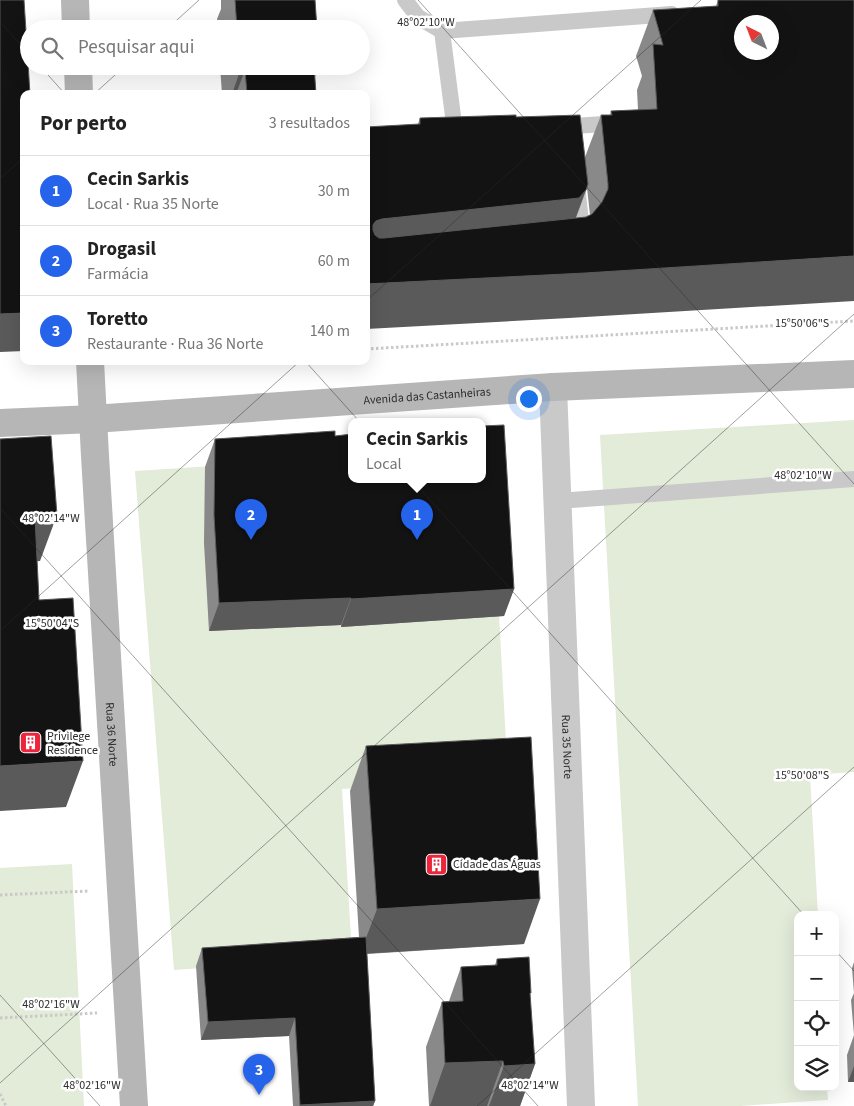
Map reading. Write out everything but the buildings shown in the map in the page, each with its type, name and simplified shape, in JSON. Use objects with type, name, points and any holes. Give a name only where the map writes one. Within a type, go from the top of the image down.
[{"type":"main road","points":[[75,0],[76,20]]},
{"type":"main road","points":[[78,75],[79,90]]},
{"type":"main road","name":"Rua 36 Norte","points":[[90,365],[134,1106]]},
{"type":"main road","name":"Avenida das Castanheiras","points":[[0,423],[93,419],[553,386],[854,374]]},
{"type":"street","name":"Rua 35 Norte","points":[[553,386],[582,1106]]},
{"type":"lane","points":[[405,0],[418,17],[442,31],[687,13]]},
{"type":"lane","points":[[442,31],[454,124],[464,134],[484,132]]},
{"type":"lane","points":[[541,128],[571,134],[625,123]]},
{"type":"lane","points":[[568,253],[578,241],[582,231],[576,167]]},
{"type":"lane","points":[[558,501],[854,479]]},
{"type":"path","points":[[370,349],[854,321]]},
{"type":"path","points":[[0,895],[97,890]]},
{"type":"path","points":[[0,1018],[103,1013]]},
{"type":"path","points":[[0,1094],[6,1106]]},
{"type":"green space","points":[[854,420],[854,772],[810,775],[818,911],[794,911],[794,1091],[827,1091],[828,1100],[740,1106],[638,1106],[600,435]]},
{"type":"green space","points":[[325,459],[348,480],[348,483],[352,483],[499,615],[508,779],[342,789],[353,971],[343,958],[174,970],[135,471]]},
{"type":"green space","points":[[72,864],[84,1106],[0,1106],[0,868]]},
{"type":"place","name":"Drogasil","points":[[251,540]]},
{"type":"place","name":"Cecin Sarkis","points":[[417,540]]},
{"type":"place","name":"Privilege Residence","points":[[31,743]]},
{"type":"place","name":"Cidade das Águas","points":[[437,864]]},
{"type":"place","name":"Toretto","points":[[259,1095]]}]
